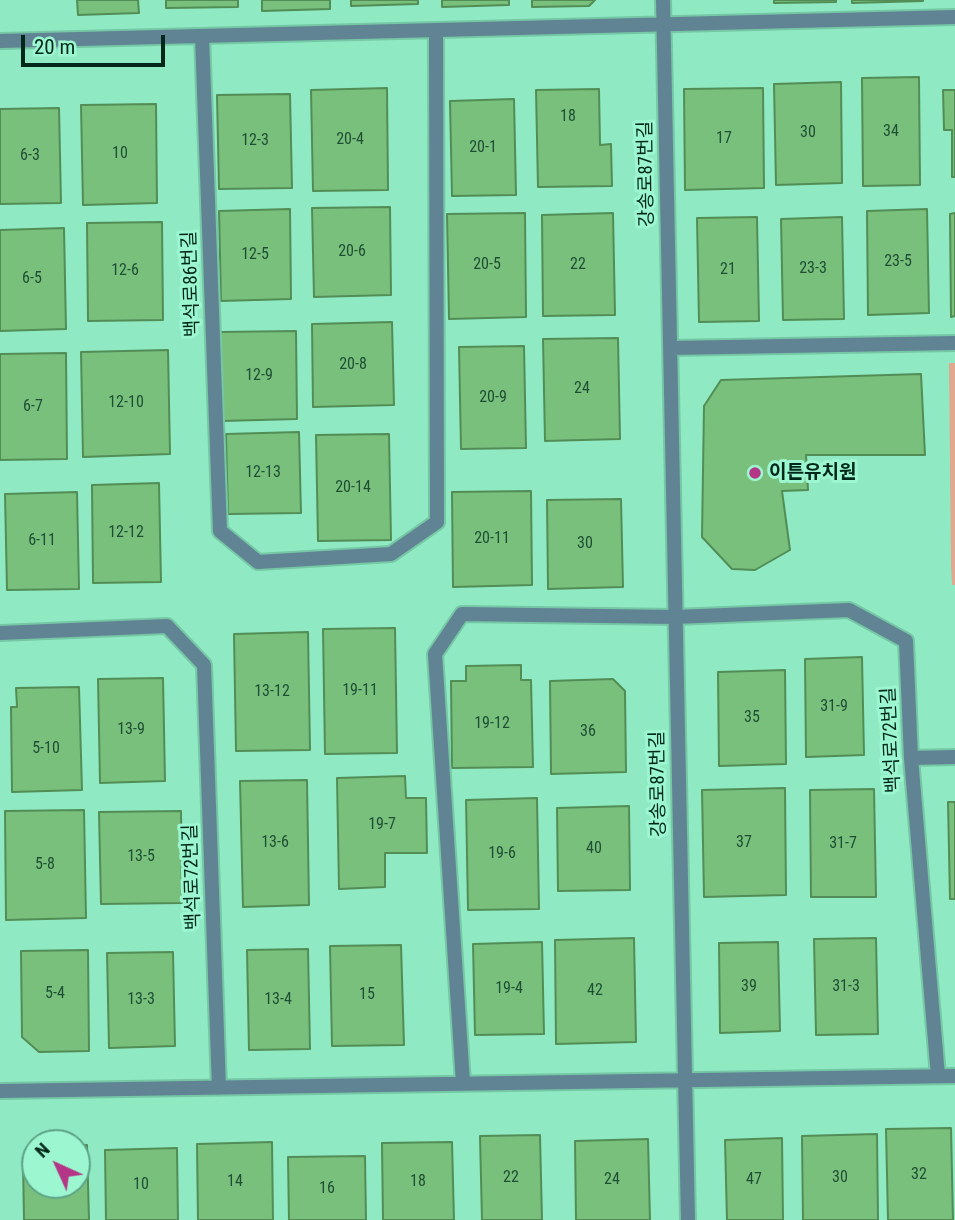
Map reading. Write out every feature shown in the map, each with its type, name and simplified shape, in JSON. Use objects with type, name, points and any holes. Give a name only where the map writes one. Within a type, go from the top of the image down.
[{"type":"street","name":"강송로87번길","points":[[663,0],[688,1220]]},
{"type":"street","points":[[0,41],[955,17]]},
{"type":"street","name":"백석로86번길","points":[[202,36],[220,531],[258,562],[391,554],[437,522],[436,30]]},
{"type":"street","points":[[670,348],[955,343]]},
{"type":"street","name":"백석로72번길","points":[[675,618],[849,610],[906,641],[911,758],[938,1076]]},
{"type":"street","points":[[463,1083],[435,654],[462,614],[675,618]]},
{"type":"street","name":"백석로72번길","points":[[0,633],[167,626],[204,665],[219,1088]]},
{"type":"street","points":[[911,758],[955,757]]},
{"type":"street","points":[[0,1091],[955,1076]]},
{"type":"shaded area","points":[[949,363],[955,363],[955,585],[952,585],[951,566]]},
{"type":"building","points":[[77,0],[138,0],[139,13],[78,15]]},
{"type":"building","points":[[166,0],[238,0],[238,7],[166,8]]},
{"type":"building","points":[[262,0],[330,0],[330,9],[262,11]]},
{"type":"building","points":[[351,0],[418,0],[418,4],[351,6]]},
{"type":"building","points":[[442,0],[509,0],[509,5],[442,7]]},
{"type":"building","points":[[532,0],[595,0],[589,6],[532,7]]},
{"type":"building","points":[[774,0],[836,0],[836,2],[774,3]]},
{"type":"building","points":[[852,0],[923,0],[923,1],[852,3]]},
{"type":"building","points":[[919,77],[920,185],[863,186],[862,78]]},
{"type":"building","points":[[841,82],[842,183],[776,185],[774,84]]},
{"type":"building","points":[[387,88],[388,190],[313,191],[311,90]]},
{"type":"building","points":[[763,88],[764,188],[685,190],[684,89]]},
{"type":"building","points":[[599,89],[600,145],[611,144],[612,186],[538,187],[536,90]]},
{"type":"building","points":[[943,90],[955,90],[955,177],[952,177],[952,130],[944,130]]},
{"type":"building","points":[[290,94],[292,188],[219,189],[217,95]]},
{"type":"building","points":[[514,99],[516,195],[452,196],[450,101]]},
{"type":"building","points":[[156,104],[157,203],[83,205],[81,105]]},
{"type":"building","points":[[59,108],[61,203],[0,204],[0,109]]},
{"type":"building","points":[[390,207],[391,295],[314,297],[312,208]]},
{"type":"building","points":[[290,209],[291,299],[221,301],[219,211]]},
{"type":"building","points":[[927,209],[929,313],[868,315],[867,211]]},
{"type":"building","points":[[525,213],[526,317],[449,319],[447,214]]},
{"type":"building","points":[[613,213],[615,315],[543,316],[542,215]]},
{"type":"building","points":[[955,213],[955,316],[951,317],[950,214]]},
{"type":"building","points":[[757,217],[759,321],[699,322],[697,218]]},
{"type":"building","points":[[842,217],[844,319],[783,320],[781,219]]},
{"type":"building","points":[[162,222],[163,320],[88,321],[87,223]]},
{"type":"building","points":[[64,228],[66,329],[0,331],[0,230]]},
{"type":"building","points":[[392,322],[394,405],[313,407],[312,324]]},
{"type":"building","points":[[296,331],[297,419],[221,421],[220,332]]},
{"type":"building","points":[[618,338],[620,439],[545,441],[543,339]]},
{"type":"building","points":[[524,346],[526,448],[461,449],[459,347]]},
{"type":"building","points":[[168,350],[170,454],[83,457],[81,352]]},
{"type":"building","points":[[66,353],[67,459],[0,460],[0,354]]},
{"type":"building","name":"이튼유치원","points":[[921,374],[925,455],[806,455],[808,490],[782,491],[790,550],[755,570],[732,569],[702,537],[704,406],[721,380]]},
{"type":"building","points":[[299,432],[301,513],[228,514],[226,434]]},
{"type":"building","points":[[389,434],[391,540],[318,541],[316,435]]},
{"type":"building","points":[[159,483],[161,582],[93,583],[92,485]]},
{"type":"building","points":[[531,491],[532,585],[453,587],[452,492]]},
{"type":"building","points":[[77,492],[79,589],[7,590],[5,494]]},
{"type":"building","points":[[621,499],[623,587],[548,589],[547,500]]},
{"type":"building","points":[[395,628],[397,753],[325,754],[323,629]]},
{"type":"building","points":[[308,632],[310,750],[236,751],[234,634]]},
{"type":"building","points":[[862,657],[864,755],[806,757],[805,659]]},
{"type":"building","points":[[521,665],[521,680],[531,680],[533,767],[452,768],[451,681],[466,681],[466,666]]},
{"type":"building","points":[[785,670],[786,764],[719,766],[718,672]]},
{"type":"building","points":[[163,678],[165,781],[100,783],[98,679]]},
{"type":"building","points":[[613,679],[625,691],[626,772],[551,774],[550,681]]},
{"type":"building","points":[[79,687],[82,790],[12,792],[11,707],[17,707],[16,688]]},
{"type":"building","points":[[405,776],[406,798],[426,798],[427,853],[385,853],[385,887],[339,889],[337,778]]},
{"type":"building","points":[[307,780],[309,905],[243,907],[240,781]]},
{"type":"building","points":[[785,788],[786,895],[704,897],[702,790]]},
{"type":"building","points":[[874,789],[876,897],[811,897],[810,790]]},
{"type":"building","points":[[537,798],[539,909],[468,910],[466,800]]},
{"type":"building","points":[[948,802],[955,802],[955,899],[950,899]]},
{"type":"building","points":[[629,806],[630,890],[558,891],[557,808]]},
{"type":"building","points":[[84,810],[86,918],[6,920],[5,811]]},
{"type":"building","points":[[181,811],[182,903],[101,904],[99,812]]},
{"type":"building","points":[[634,938],[636,1042],[556,1044],[555,940]]},
{"type":"building","points":[[876,938],[878,1034],[816,1035],[814,939]]},
{"type":"building","points":[[542,942],[544,1034],[475,1035],[473,944]]},
{"type":"building","points":[[778,942],[780,1031],[720,1033],[719,943]]},
{"type":"building","points":[[401,945],[404,1045],[332,1046],[330,946]]},
{"type":"building","points":[[308,949],[310,1049],[249,1050],[247,950]]},
{"type":"building","points":[[88,950],[89,1051],[39,1052],[22,1037],[21,951]]},
{"type":"building","points":[[173,952],[175,1046],[109,1048],[107,953]]},
{"type":"building","points":[[951,1128],[953,1220],[888,1220],[886,1129]]},
{"type":"building","points":[[877,1134],[878,1220],[803,1220],[802,1136]]},
{"type":"building","points":[[540,1135],[542,1220],[482,1220],[480,1136]]},
{"type":"building","points":[[782,1138],[783,1220],[727,1220],[725,1140]]},
{"type":"building","points":[[648,1139],[650,1220],[576,1220],[575,1141]]},
{"type":"building","points":[[272,1142],[273,1220],[198,1220],[197,1144]]},
{"type":"building","points":[[452,1142],[454,1220],[383,1220],[382,1143]]},
{"type":"building","points":[[177,1148],[178,1220],[106,1220],[105,1150]]},
{"type":"building","points":[[365,1156],[366,1220],[289,1220],[288,1157]]},
{"type":"building","points":[[24,1199],[88,1199],[89,1220],[24,1220]]},
{"type":"place","name":"이튼유치원","points":[[755,473]]}]
